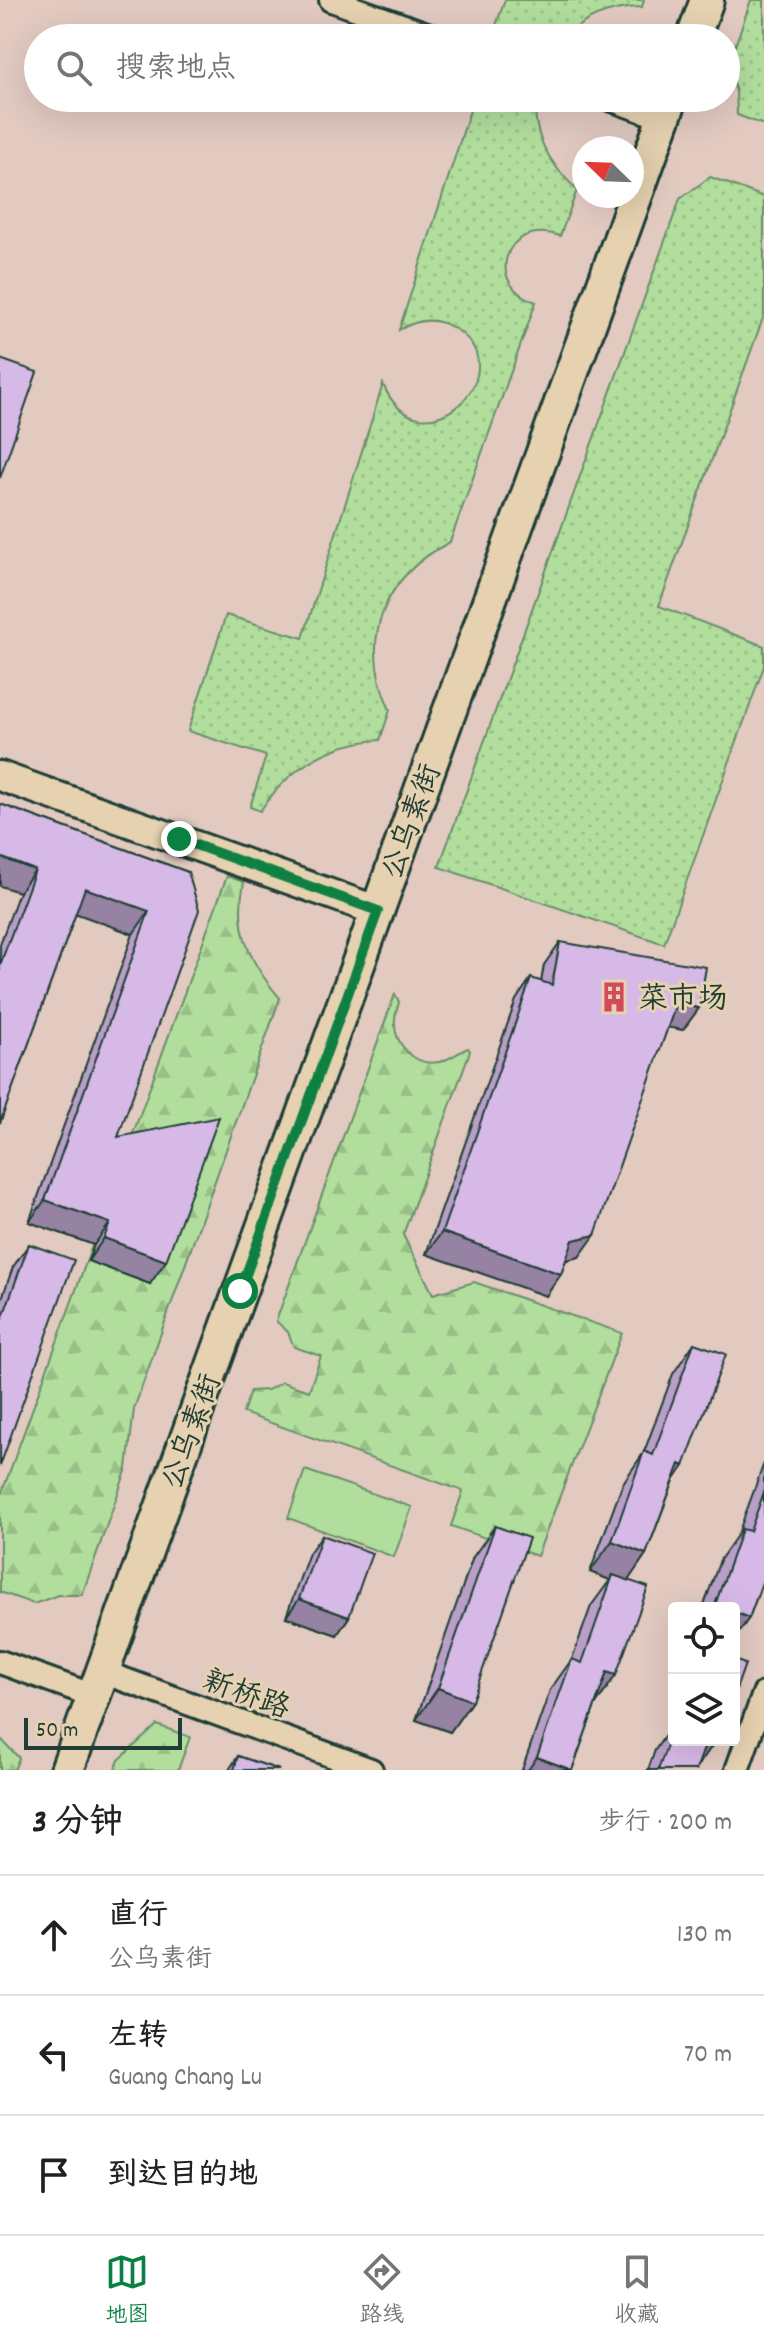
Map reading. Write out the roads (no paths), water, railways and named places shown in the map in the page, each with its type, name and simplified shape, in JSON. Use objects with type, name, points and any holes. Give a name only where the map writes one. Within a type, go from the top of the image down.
[{"type":"main road","points":[[675,24],[684,0]]},
{"type":"main road","points":[[698,24],[707,0]]},
{"type":"main road","points":[[638,136],[653,112]]},
{"type":"main road","name":"公乌素街","points":[[67,1770],[91,1686],[655,112]]},
{"type":"main road","name":"公乌素街","points":[[368,907],[609,208]]},
{"type":"main road","name":"公乌素街","points":[[46,1770],[91,1686]]},
{"type":"street","points":[[331,0],[399,24]]},
{"type":"street","points":[[0,776],[368,907]]},
{"type":"street","name":"新桥路","points":[[0,1662],[371,1770]]},
{"type":"street","points":[[737,1770],[764,1694]]},
{"type":"place","name":"菜市场","points":[[614,997]]}]
